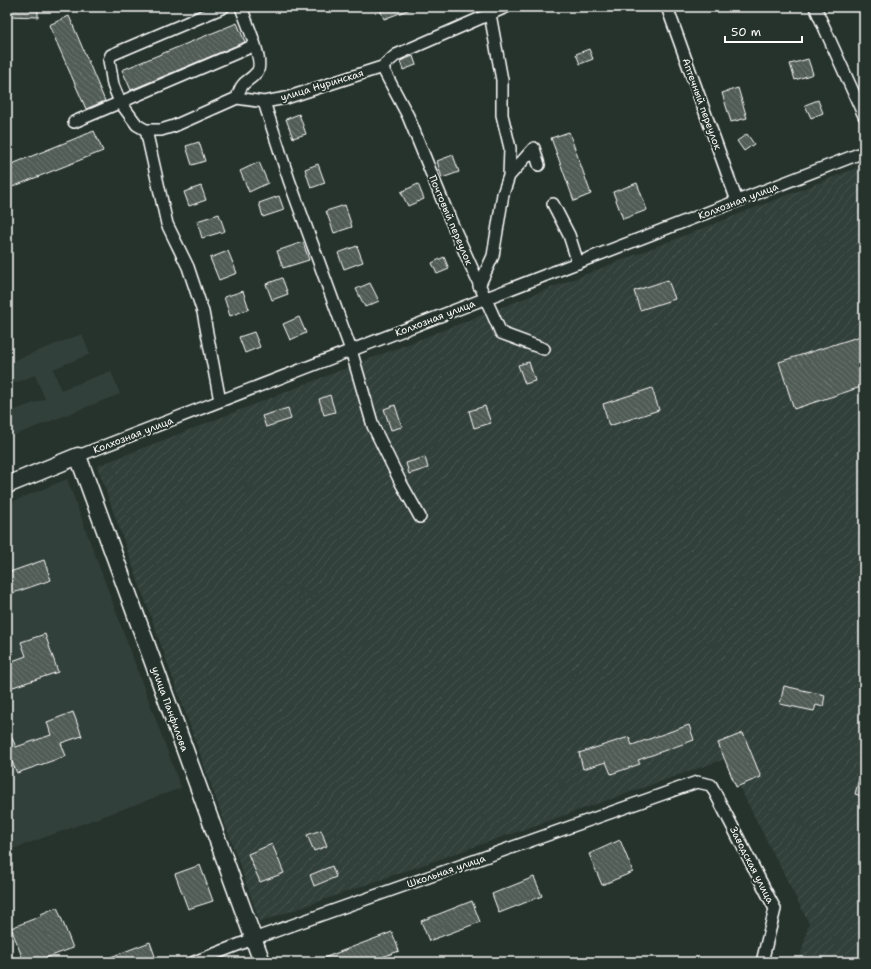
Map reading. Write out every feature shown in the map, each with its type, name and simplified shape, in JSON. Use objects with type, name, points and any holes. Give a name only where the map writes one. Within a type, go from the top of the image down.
[{"type":"street","points":[[224,7],[111,55],[109,60],[113,85],[120,102],[137,125],[146,130],[161,130],[174,126],[237,98],[241,86],[257,71],[259,67],[255,45],[241,7]]},
{"type":"street","name":"улица Нуринская","points":[[237,98],[264,102],[286,98],[382,67],[396,55],[506,7]]},
{"type":"street","name":"Аптечный переулок","points":[[668,7],[737,201]]},
{"type":"street","points":[[815,7],[864,116]]},
{"type":"street","points":[[479,286],[493,256],[503,194],[509,176],[510,148],[502,115],[502,80],[490,14]]},
{"type":"street","points":[[74,122],[255,45]]},
{"type":"street","name":"Почтовый переулок","points":[[382,67],[408,116],[479,286],[501,333],[544,349]]},
{"type":"street","points":[[264,102],[289,180],[352,350],[373,426],[420,518]]},
{"type":"street","points":[[146,130],[167,224],[188,267],[203,312],[220,401]]},
{"type":"street","points":[[509,176],[534,148],[539,165]]},
{"type":"street","name":"Колхозная улица","points":[[7,485],[78,456],[864,152]]},
{"type":"street","points":[[553,204],[569,235],[578,263]]},
{"type":"street","name":"улица Панфилова","points":[[78,456],[262,962]]},
{"type":"street","name":"Школьная улица","points":[[194,962],[254,939],[698,782]]},
{"type":"street","name":"Заводская улица","points":[[698,782],[711,785],[775,909],[762,962]]},
{"type":"shaded area","points":[[864,165],[864,962],[799,962],[809,923],[725,759],[260,922],[97,466]]},
{"type":"shaded area","points":[[82,334],[90,354],[53,369],[61,390],[111,371],[120,394],[7,438],[7,413],[45,399],[35,375],[7,386],[7,363]]},
{"type":"shaded area","points":[[67,479],[181,788],[7,851],[7,504]]},
{"type":"building","points":[[7,7],[38,7],[38,17],[7,16]]},
{"type":"building","points":[[379,7],[413,7],[413,8],[384,19]]},
{"type":"building","points":[[69,16],[105,101],[86,109],[49,25]]},
{"type":"building","points":[[237,23],[245,42],[131,90],[122,70]]},
{"type":"building","points":[[589,49],[593,59],[580,64],[576,54]]},
{"type":"building","points":[[413,56],[416,65],[403,70],[400,61]]},
{"type":"building","points":[[808,59],[813,74],[795,80],[790,64]]},
{"type":"building","points":[[738,88],[747,118],[731,122],[722,93]]},
{"type":"building","points":[[818,100],[823,113],[811,118],[805,105]]},
{"type":"building","points":[[299,114],[306,134],[293,138],[286,119]]},
{"type":"building","points":[[94,131],[103,151],[7,189],[7,166]]},
{"type":"building","points":[[569,132],[591,194],[574,201],[551,138]]},
{"type":"building","points":[[747,134],[754,144],[744,151],[737,141]]},
{"type":"building","points":[[199,142],[205,161],[192,165],[186,146]]},
{"type":"building","points":[[453,155],[459,172],[442,178],[437,161]]},
{"type":"building","points":[[259,162],[268,183],[249,192],[240,171]]},
{"type":"building","points":[[318,164],[325,183],[311,188],[305,169]]},
{"type":"building","points":[[637,183],[647,210],[623,219],[613,192]]},
{"type":"building","points":[[418,184],[424,199],[408,206],[401,192]]},
{"type":"building","points":[[201,186],[206,200],[189,206],[184,192]]},
{"type":"building","points":[[279,196],[284,210],[263,217],[259,203]]},
{"type":"building","points":[[345,205],[352,227],[334,233],[326,211]]},
{"type":"building","points":[[219,214],[225,231],[202,238],[197,221]]},
{"type":"building","points":[[303,242],[309,260],[283,268],[277,251]]},
{"type":"building","points":[[357,246],[363,262],[344,269],[338,253]]},
{"type":"building","points":[[228,251],[237,273],[219,280],[210,258]]},
{"type":"building","points":[[444,257],[449,269],[437,274],[432,263]]},
{"type":"building","points":[[282,278],[288,294],[272,300],[266,284]]},
{"type":"building","points":[[668,280],[675,299],[640,310],[634,291]]},
{"type":"building","points":[[370,283],[379,301],[365,307],[356,289]]},
{"type":"building","points":[[243,291],[249,309],[230,316],[224,297]]},
{"type":"building","points":[[299,317],[306,333],[290,340],[283,324]]},
{"type":"building","points":[[254,332],[260,347],[245,353],[239,337]]},
{"type":"building","points":[[864,335],[864,386],[794,409],[779,362]]},
{"type":"building","points":[[529,362],[535,381],[525,384],[518,365]]},
{"type":"building","points":[[652,388],[659,410],[609,426],[603,404]]},
{"type":"building","points":[[330,395],[335,412],[324,415],[319,399]]},
{"type":"building","points":[[395,405],[402,427],[391,430],[384,409]]},
{"type":"building","points":[[485,406],[491,423],[474,428],[469,411]]},
{"type":"building","points":[[288,408],[291,419],[266,427],[262,416]]},
{"type":"building","points":[[425,457],[428,468],[409,474],[406,463]]},
{"type":"building","points":[[44,560],[51,580],[7,595],[7,573]]},
{"type":"building","points":[[45,634],[58,672],[7,689],[7,663],[26,656],[21,642]]},
{"type":"building","points":[[784,686],[825,695],[823,707],[816,705],[814,711],[780,704]]},
{"type":"building","points":[[73,712],[82,736],[61,743],[66,756],[17,773],[12,762],[7,764],[7,727],[16,747],[51,735],[47,722]]},
{"type":"building","points":[[689,725],[694,740],[638,760],[640,764],[611,774],[606,762],[583,769],[579,753],[629,737],[632,745]]},
{"type":"building","points":[[743,733],[761,777],[736,787],[718,743]]},
{"type":"building","points":[[861,771],[864,771],[864,797],[855,794]]},
{"type":"building","points":[[321,830],[327,846],[314,851],[307,835]]},
{"type":"building","points":[[620,840],[633,872],[602,885],[589,854]]},
{"type":"building","points":[[272,844],[284,873],[260,882],[248,854]]},
{"type":"building","points":[[200,865],[213,901],[188,909],[175,874]]},
{"type":"building","points":[[332,866],[336,877],[314,886],[310,875]]},
{"type":"building","points":[[534,877],[542,896],[499,913],[492,894]]},
{"type":"building","points":[[472,901],[480,922],[429,941],[421,921]]},
{"type":"building","points":[[57,907],[73,948],[43,959],[44,962],[24,962],[11,928],[41,916],[41,914]]},
{"type":"building","points":[[392,932],[399,951],[368,962],[313,962]]},
{"type":"building","points":[[150,942],[157,962],[100,962],[100,961]]}]
